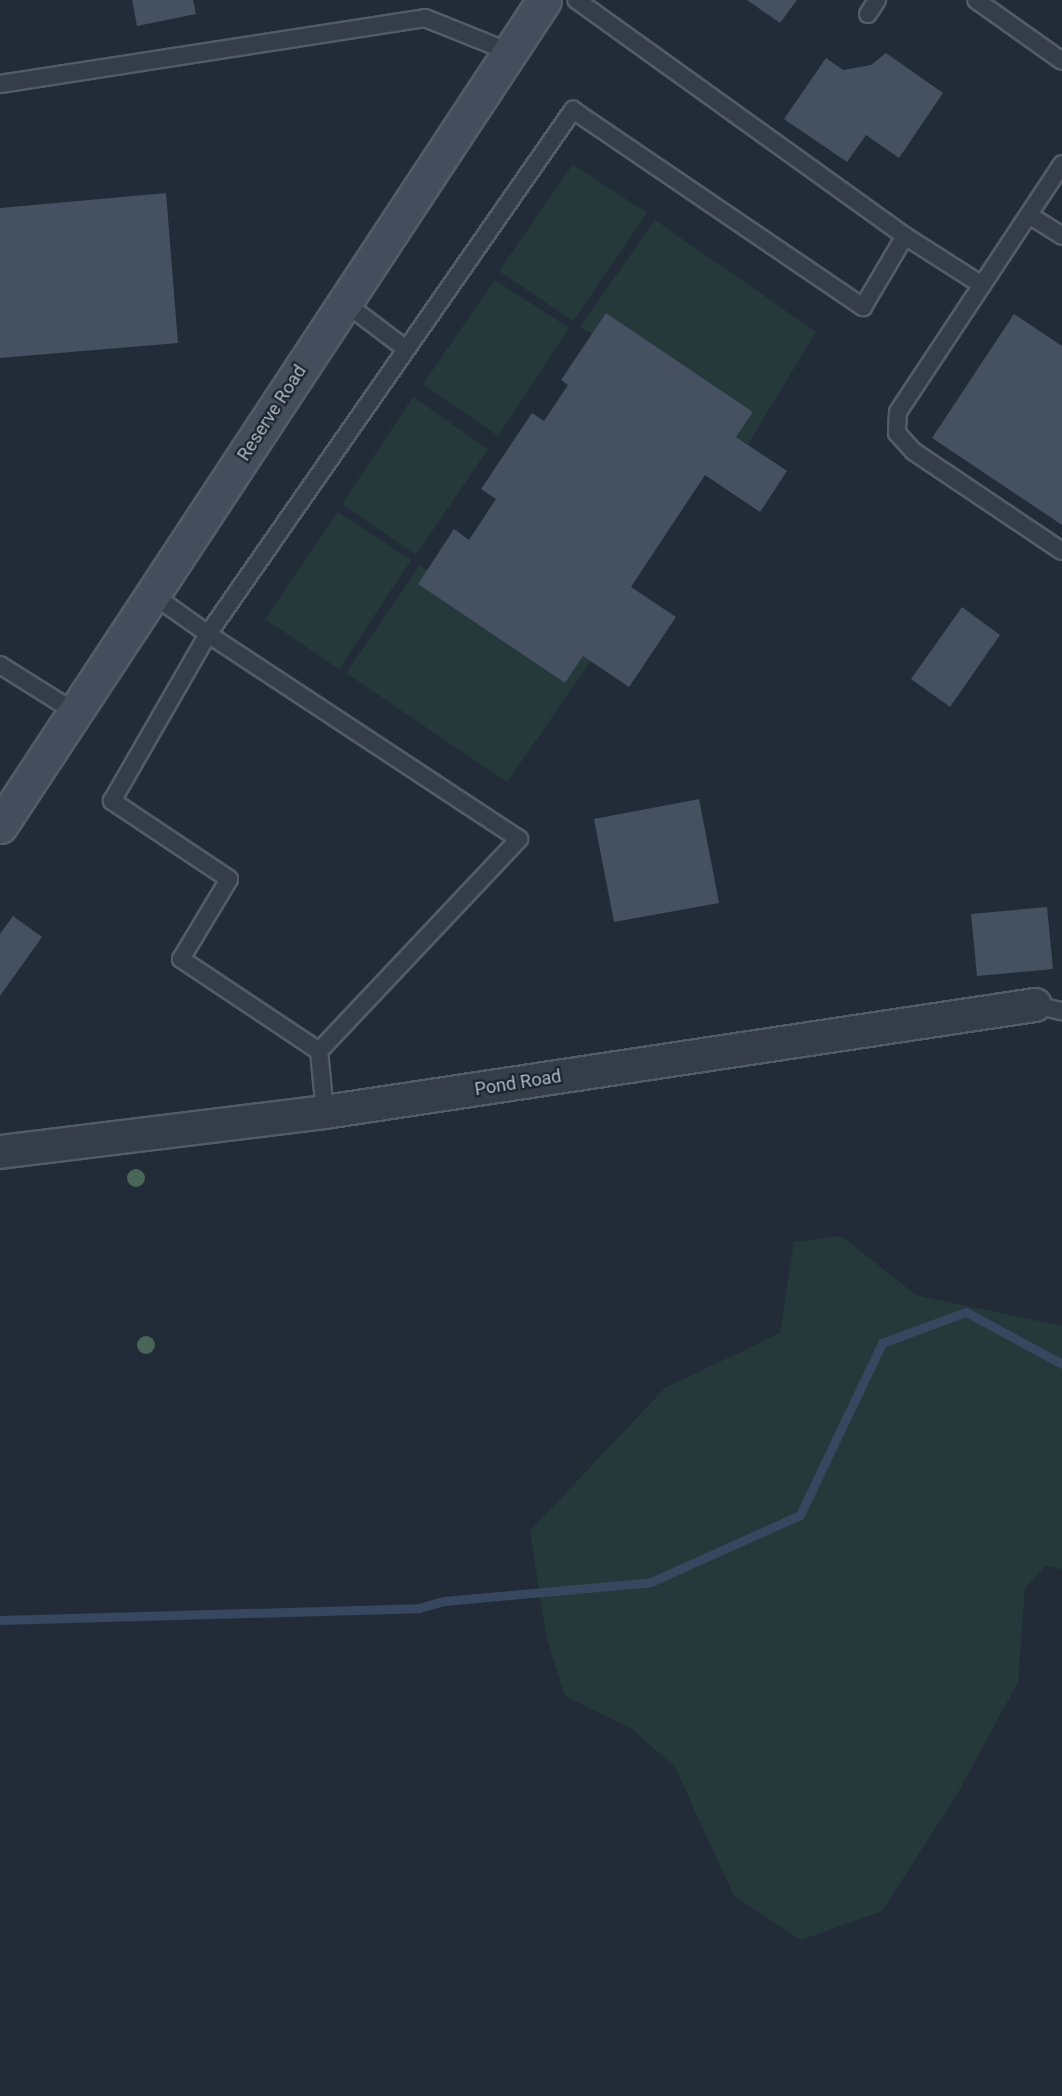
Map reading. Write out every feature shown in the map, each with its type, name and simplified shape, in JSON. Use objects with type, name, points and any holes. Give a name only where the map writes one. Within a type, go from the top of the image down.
[{"type":"street","name":"Reserve Road","points":[[0,826],[544,0]]},
{"type":"street","name":"Pond Road","points":[[0,1152],[325,1112],[1048,1008]]},
{"type":"lane","points":[[576,0],[905,236],[982,285]]},
{"type":"lane","points":[[976,0],[1062,61]]},
{"type":"lane","points":[[0,84],[424,18],[510,52]]},
{"type":"lane","points":[[319,1051],[181,959],[230,879],[112,801],[208,634],[573,110],[863,307],[905,236]]},
{"type":"lane","points":[[1062,164],[898,412],[897,433],[913,451],[1062,551]]},
{"type":"lane","points":[[1029,214],[1062,236]]},
{"type":"lane","points":[[345,303],[406,349]]},
{"type":"lane","points":[[153,595],[208,634],[519,839],[319,1051],[325,1112]]},
{"type":"lane","points":[[0,665],[75,712]]},
{"type":"green space","points":[[573,164],[647,213],[573,321],[499,271]]},
{"type":"green space","points":[[655,220],[816,332],[748,444],[736,437],[753,412],[606,313],[592,334],[580,327]]},
{"type":"green space","points":[[495,280],[569,328],[498,436],[423,384]]},
{"type":"green space","points":[[413,397],[488,449],[416,555],[342,504]]},
{"type":"green space","points":[[338,512],[411,560],[339,669],[265,619]]},
{"type":"green space","points":[[420,565],[427,570],[418,584],[565,683],[583,656],[591,661],[507,782],[346,673]]},
{"type":"green space","points":[[841,1236],[916,1295],[1062,1326],[1062,1569],[1046,1566],[1025,1588],[1018,1682],[956,1796],[882,1911],[801,1940],[734,1896],[675,1767],[632,1729],[565,1696],[546,1635],[530,1531],[665,1388],[780,1333],[794,1242]]},
{"type":"building","points":[[132,0],[193,0],[196,14],[137,26]]},
{"type":"building","points":[[747,0],[797,0],[780,23]]},
{"type":"building","points":[[886,53],[943,93],[899,158],[866,135],[847,162],[784,119],[826,58],[843,70],[871,65]]},
{"type":"building","points":[[166,193],[178,343],[0,358],[0,208]]},
{"type":"building","points":[[606,313],[753,412],[736,437],[787,471],[760,512],[705,475],[631,587],[676,617],[629,687],[583,656],[565,683],[418,584],[454,529],[469,540],[496,499],[481,489],[532,413],[544,421],[568,385],[561,380]]},
{"type":"building","points":[[1014,314],[1062,346],[1062,525],[932,438]]},
{"type":"building","points":[[962,607],[1000,635],[950,707],[911,679]]},
{"type":"building","points":[[699,799],[719,903],[614,922],[594,819]]},
{"type":"building","points":[[1047,907],[1053,969],[977,976],[971,914]]},
{"type":"building","points":[[13,916],[42,937],[0,996],[0,934]]},
{"type":"waterway","points":[[0,1620],[419,1608],[444,1601],[651,1582],[800,1515],[882,1343],[966,1312],[1062,1364]]}]
